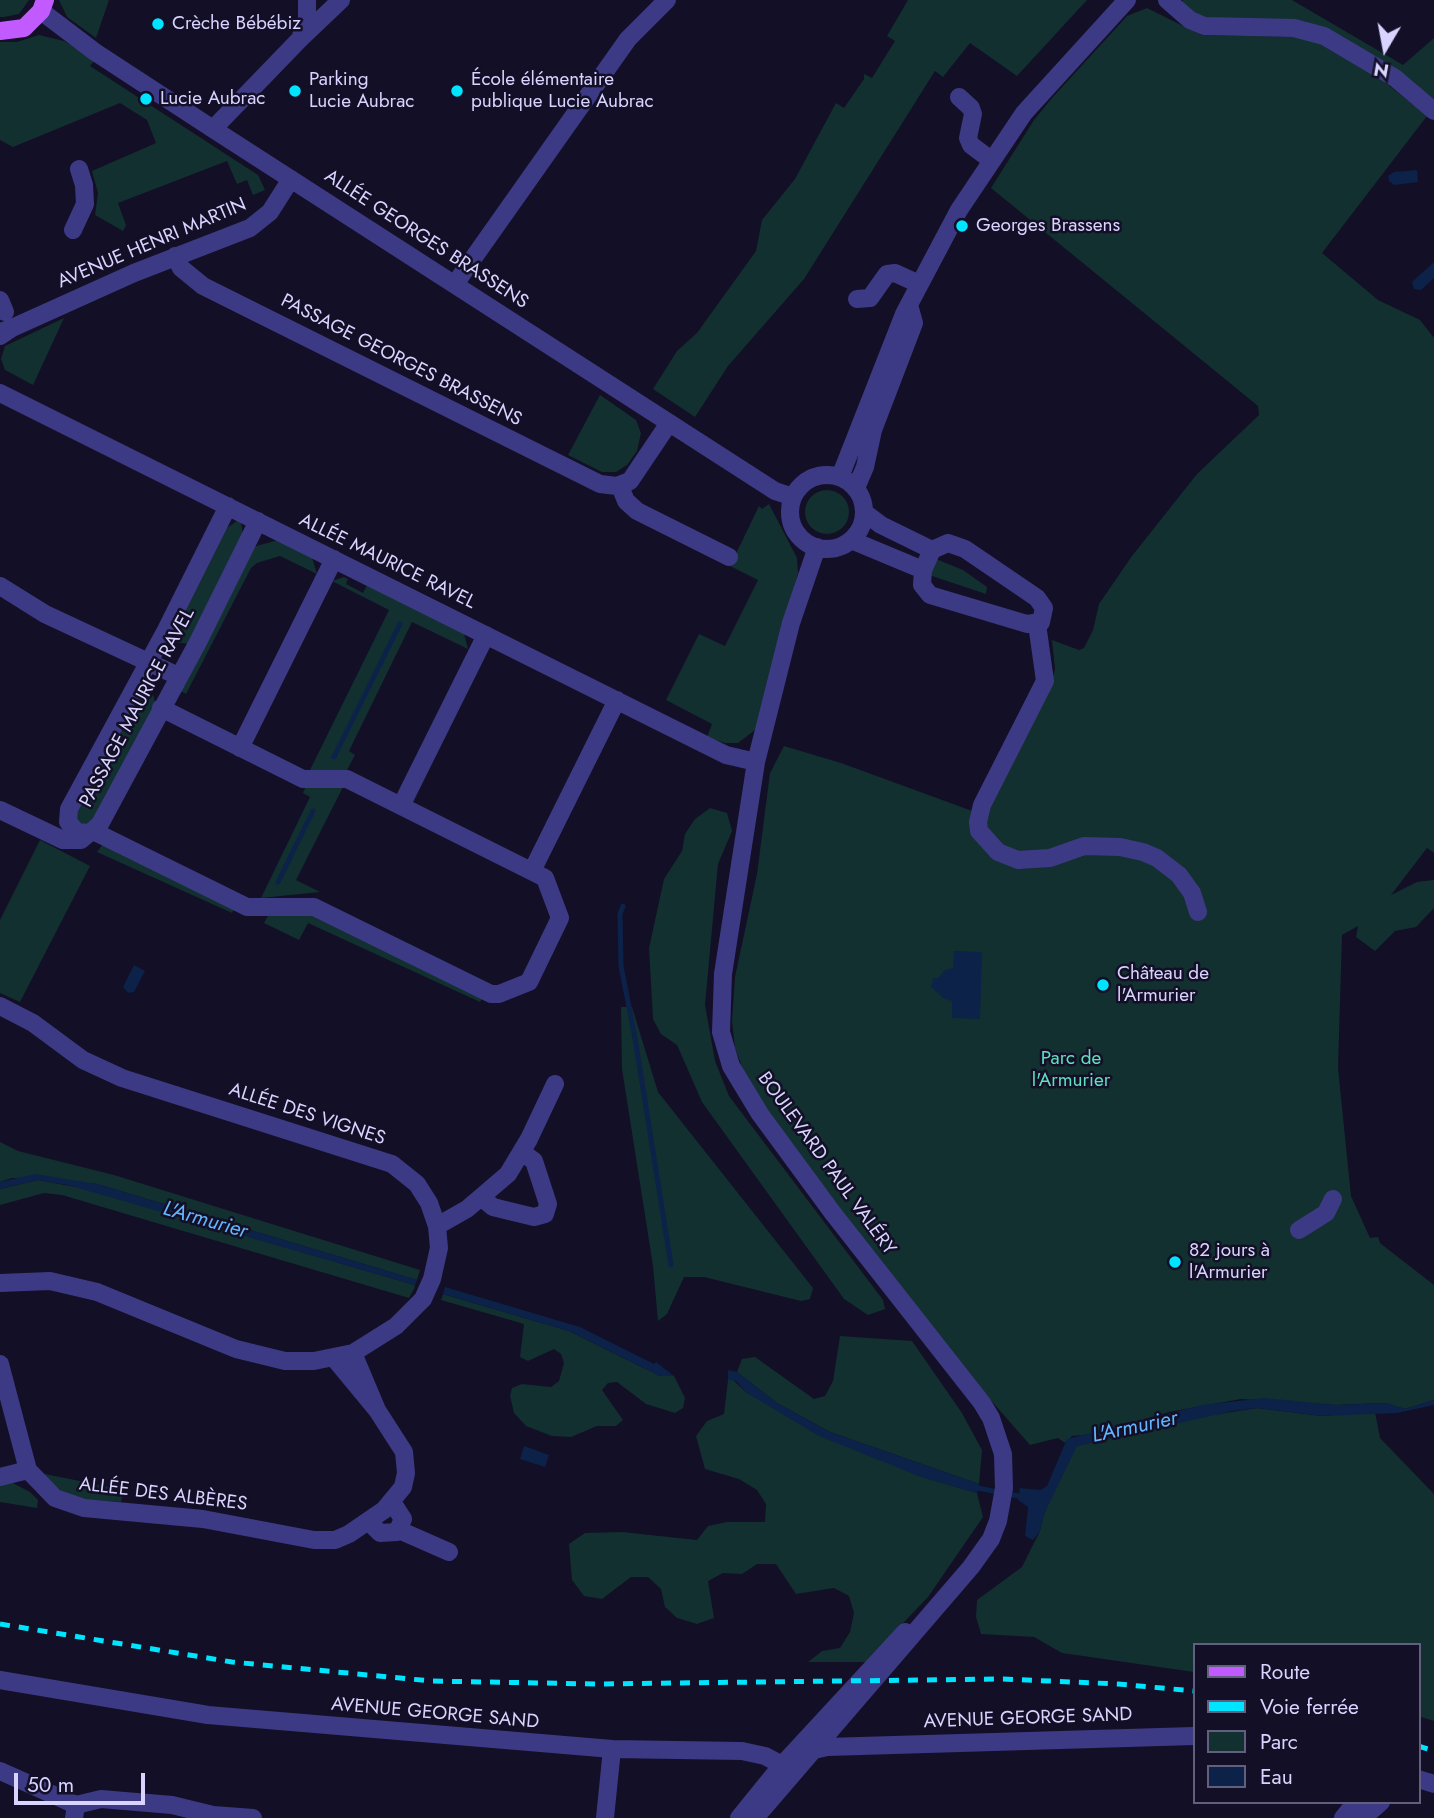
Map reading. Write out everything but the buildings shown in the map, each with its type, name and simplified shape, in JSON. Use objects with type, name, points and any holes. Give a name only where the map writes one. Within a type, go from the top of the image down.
[{"type":"main road","points":[[0,32],[24,28],[43,6]]},
{"type":"street","points":[[300,39],[307,19],[307,0]]},
{"type":"street","points":[[213,129],[341,0]]},
{"type":"street","points":[[455,284],[628,39],[667,0]]},
{"type":"street","points":[[841,477],[909,305],[959,210],[991,160],[1044,90],[1128,0]]},
{"type":"street","points":[[1167,0],[1190,20],[1204,26],[1294,28],[1324,36],[1395,78],[1434,111]]},
{"type":"street","name":"ALLÉE GEORGES BRASSENS","points":[[43,6],[95,52],[775,492],[793,497]]},
{"type":"street","points":[[959,97],[971,108],[973,114],[968,138],[971,145],[991,160]]},
{"type":"street","points":[[73,230],[85,204],[85,185],[79,169]]},
{"type":"street","name":"AVENUE HENRI MARTIN","points":[[4,322],[264,219],[291,178]]},
{"type":"street","name":"PASSAGE GEORGES BRASSENS","points":[[175,256],[188,276],[203,286],[595,482],[620,486]]},
{"type":"street","points":[[857,299],[870,298],[887,274],[895,273],[919,284]]},
{"type":"street","points":[[856,488],[841,477],[827,474],[813,477],[801,485],[793,497],[790,512],[794,528],[803,540],[817,547],[841,546],[851,540],[861,528],[864,513],[856,488],[873,430],[915,323],[909,305]]},
{"type":"street","name":"ALLÉE MAURICE RAVEL","points":[[0,393],[726,755],[756,762]]},
{"type":"street","points":[[669,423],[633,478],[620,486],[626,501],[637,511],[729,557]]},
{"type":"street","name":"PASSAGE MAURICE RAVEL","points":[[228,506],[69,809],[67,815],[71,827],[77,832],[91,832],[100,824],[258,521]]},
{"type":"street","points":[[864,513],[881,526],[932,550]]},
{"type":"street","points":[[851,540],[922,570]]},
{"type":"street","points":[[1037,624],[1023,623],[930,595],[922,585],[922,570],[932,550],[942,544],[955,544],[1037,598],[1044,613],[1037,624],[1045,681],[982,805],[979,831],[998,852],[1018,860],[1050,858],[1083,846],[1120,847],[1143,852],[1157,858],[1180,875],[1192,893],[1198,912]]},
{"type":"street","name":"BOULEVARD PAUL VALÉRY","points":[[755,1818],[854,1705],[991,1539],[1003,1495],[1003,1454],[991,1418],[982,1403],[832,1212],[760,1114],[739,1082],[721,1032],[723,974],[756,762],[791,622],[817,547]]},
{"type":"street","points":[[240,748],[334,559]]},
{"type":"street","points":[[0,586],[45,614],[178,676]]},
{"type":"street","points":[[401,806],[486,635]]},
{"type":"street","points":[[532,871],[617,700]]},
{"type":"street","points":[[0,810],[63,840],[81,840],[91,832],[247,907],[314,907],[497,995],[527,984],[560,918],[548,881],[347,779],[303,779],[161,708]]},
{"type":"street","name":"ALLÉE DES VIGNES","points":[[0,1006],[33,1023],[83,1060],[111,1074],[392,1164],[409,1176],[424,1193],[437,1226],[438,1258],[423,1299],[388,1333],[352,1353],[300,1362],[269,1358],[211,1340],[137,1306],[97,1292],[50,1282],[0,1283]]},
{"type":"street","points":[[437,1226],[482,1198],[508,1174],[522,1152],[555,1084]]},
{"type":"street","points":[[482,1198],[493,1207],[534,1217],[545,1214],[548,1204],[534,1161],[522,1152]]},
{"type":"street","points":[[1299,1230],[1326,1213],[1333,1199]]},
{"type":"street","points":[[352,1353],[377,1410]]},
{"type":"street","points":[[334,1358],[377,1410],[398,1441],[405,1459],[403,1487],[392,1502],[402,1515],[399,1530]]},
{"type":"street","name":"ALLÉE DES ALBÈRES","points":[[0,1364],[29,1470],[55,1497],[84,1508],[203,1518],[324,1541],[349,1534],[392,1502]]},
{"type":"street","points":[[0,1477],[29,1470]]},
{"type":"street","points":[[368,1521],[380,1533],[391,1534],[399,1530]]},
{"type":"street","points":[[399,1530],[449,1552]]},
{"type":"street","name":"BOULEVARD PAUL VALÉRY","points":[[739,1818],[782,1765],[887,1648],[947,1595]]},
{"type":"street","name":"AVENUE GEORGE SAND","points":[[0,1680],[195,1714],[612,1749],[742,1751],[765,1756],[782,1765],[813,1750],[863,1746],[1192,1736]]},
{"type":"street","points":[[854,1705],[846,1725],[850,1735],[863,1746]]},
{"type":"street","points":[[605,1818],[612,1749]]},
{"type":"street","points":[[0,1771],[75,1811],[101,1799],[172,1805],[213,1815],[253,1818]]},
{"type":"street","points":[[1343,1818],[1354,1804]]},
{"type":"street","points":[[1363,1818],[1379,1804]]},
{"type":"green space","points":[[0,0],[29,0],[19,14],[0,17]]},
{"type":"green space","points":[[59,0],[109,0],[96,38],[67,17]]},
{"type":"green space","points":[[908,0],[1087,0],[1017,76],[970,43],[943,77],[935,71],[804,279],[728,366],[695,417],[653,389],[677,351],[697,333],[756,251],[762,220],[795,179],[836,103],[844,108],[864,79],[864,74],[872,78],[895,41],[887,36]]},
{"type":"green space","points":[[1183,0],[1292,0],[1403,65],[1434,38],[1434,99],[1391,66],[1304,21],[1208,19],[1193,13],[1181,3]]},
{"type":"green space","name":"Parc de l'Armurier","points":[[1147,8],[1201,35],[1300,37],[1318,43],[1381,79],[1427,116],[1322,253],[1378,300],[1420,320],[1434,338],[1434,853],[1427,848],[1391,895],[1417,882],[1434,880],[1434,908],[1416,927],[1395,931],[1375,951],[1356,937],[1358,926],[1342,935],[1338,1068],[1351,1196],[1370,1238],[1378,1237],[1380,1243],[1434,1285],[1434,1400],[1405,1409],[1385,1403],[1336,1405],[1241,1399],[1169,1412],[1097,1434],[1072,1436],[1065,1443],[1058,1438],[1030,1445],[960,1365],[768,1115],[746,1078],[735,1048],[732,1021],[735,977],[757,874],[770,773],[784,746],[841,763],[986,816],[1051,684],[1055,669],[1052,640],[1079,650],[1084,648],[1093,630],[1099,604],[1132,556],[1197,474],[1259,415],[1258,406],[991,188],[1034,120],[1052,98],[1127,16]]},
{"type":"green space","points":[[39,35],[64,41],[95,60],[90,66],[258,175],[265,190],[253,195],[247,180],[237,184],[227,161],[118,203],[126,225],[123,231],[95,215],[98,193],[92,171],[156,143],[147,120],[120,103],[13,147],[0,140],[0,42],[17,42]]},
{"type":"green space","points":[[64,318],[33,385],[5,370],[1,359],[5,346]]},
{"type":"green space","points":[[600,395],[636,420],[641,433],[637,451],[627,465],[616,472],[602,472],[568,455]]},
{"type":"green space","points":[[827,490],[842,497],[849,512],[842,527],[827,534],[812,527],[805,512],[812,497]]},
{"type":"green space","points":[[769,504],[797,558],[798,573],[755,730],[738,743],[725,743],[707,737],[712,724],[666,700],[699,634],[725,646],[758,580],[730,566],[759,506],[762,509]]},
{"type":"green space","points":[[237,521],[241,522],[243,535],[189,644],[175,642],[172,637],[225,529]]},
{"type":"green space","points":[[278,540],[311,554],[317,574],[280,556],[257,563],[251,568],[186,694],[177,689],[253,547]]},
{"type":"green space","points":[[936,559],[963,570],[987,587],[986,594],[929,575]]},
{"type":"green space","points":[[344,577],[348,579],[346,584],[363,593],[368,583],[463,630],[468,649],[412,622],[349,751],[355,755],[347,770],[309,772],[389,610],[332,581]]},
{"type":"green space","points":[[140,692],[153,695],[156,705],[94,822],[85,827],[73,816]]},
{"type":"green space","points":[[343,787],[296,880],[320,892],[261,898],[310,797],[303,793],[305,788]]},
{"type":"green space","points":[[710,808],[727,813],[732,831],[718,864],[705,1005],[715,1061],[729,1096],[883,1300],[885,1309],[868,1315],[844,1299],[702,1102],[677,1045],[661,1034],[653,1019],[649,948],[664,879],[682,851],[685,834],[695,819]]},
{"type":"green space","points":[[40,840],[90,866],[20,1002],[0,993],[0,920]]},
{"type":"green space","points":[[103,844],[234,909],[232,913],[97,852]]},
{"type":"green space","points":[[310,912],[483,997],[480,1002],[308,923],[299,940],[264,923],[269,914]]},
{"type":"green space","points":[[621,1007],[632,1007],[658,1092],[813,1288],[810,1299],[801,1301],[704,1277],[684,1277],[667,1314],[658,1321],[653,1266],[622,1069]]},
{"type":"green space","points":[[0,1142],[18,1151],[114,1175],[420,1270],[417,1280],[97,1184],[12,1178],[0,1182]]},
{"type":"green space","points":[[38,1180],[81,1188],[415,1285],[414,1289],[409,1298],[62,1195],[44,1193],[0,1205],[0,1189]]},
{"type":"green space","points":[[443,1294],[569,1331],[660,1376],[674,1376],[685,1398],[683,1408],[675,1413],[646,1404],[617,1382],[608,1383],[602,1390],[623,1420],[616,1426],[597,1426],[571,1437],[552,1436],[526,1426],[514,1413],[510,1396],[512,1388],[522,1384],[551,1387],[559,1381],[564,1363],[561,1354],[554,1349],[528,1361],[520,1357],[524,1324],[441,1300]]},
{"type":"green space","points":[[840,1336],[912,1341],[962,1413],[982,1450],[979,1484],[830,1432],[777,1403],[737,1372],[742,1359],[755,1357],[814,1399],[825,1396],[833,1381]]},
{"type":"green space","points":[[732,1379],[747,1393],[883,1460],[922,1477],[977,1493],[983,1517],[928,1597],[866,1662],[808,1662],[822,1651],[840,1648],[850,1632],[854,1613],[849,1596],[834,1588],[796,1594],[776,1564],[757,1564],[742,1574],[723,1573],[708,1581],[714,1618],[697,1624],[677,1618],[665,1607],[661,1589],[648,1577],[631,1577],[602,1599],[584,1596],[572,1580],[569,1544],[585,1533],[622,1532],[697,1540],[708,1526],[727,1522],[765,1522],[766,1504],[757,1490],[739,1479],[705,1469],[696,1436],[707,1421],[724,1414],[728,1380]]},
{"type":"green space","points":[[1257,1408],[1322,1416],[1375,1412],[1380,1438],[1434,1494],[1434,1721],[1420,1717],[1420,1643],[1192,1643],[1192,1672],[1062,1653],[1034,1637],[981,1634],[976,1617],[977,1600],[1022,1567],[1076,1446],[1181,1420]]},
{"type":"green space","points":[[42,1475],[124,1490],[121,1502],[84,1500],[62,1492]]},
{"type":"green space","points":[[11,1482],[30,1492],[38,1500],[37,1508],[0,1502],[0,1485]]},
{"type":"water","points":[[1417,170],[1418,182],[1394,185],[1389,181],[1388,176],[1394,172]]},
{"type":"water","points":[[1434,262],[1434,278],[1421,290],[1414,289],[1412,282]]},
{"type":"water","points":[[954,951],[982,952],[980,1019],[952,1018],[952,1001],[943,998],[931,987],[933,978],[938,978],[945,970],[953,968]]},
{"type":"water","points":[[134,965],[145,971],[134,992],[128,993],[123,987]]},
{"type":"water","points":[[35,1174],[97,1184],[417,1280],[415,1285],[68,1185],[38,1180],[0,1189],[0,1182]]},
{"type":"water","points":[[445,1287],[580,1327],[654,1364],[656,1362],[674,1376],[660,1376],[569,1331],[443,1294]]},
{"type":"water","points":[[728,1370],[737,1372],[777,1403],[830,1432],[979,1484],[977,1493],[921,1477],[819,1436],[747,1393],[736,1381],[728,1380]]},
{"type":"water","points":[[1264,1398],[1336,1405],[1385,1403],[1405,1409],[1434,1400],[1434,1405],[1397,1413],[1322,1416],[1257,1408],[1077,1446],[1044,1514],[1040,1531],[1033,1540],[1025,1536],[1028,1507],[1018,1500],[1020,1488],[1040,1490],[1047,1486],[1067,1439],[1202,1405]]},
{"type":"water","points":[[524,1446],[549,1455],[545,1467],[520,1459]]},
{"type":"waterway","points":[[334,757],[400,624]]},
{"type":"waterway","points":[[278,882],[313,811]]},
{"type":"waterway","points":[[623,906],[620,914],[621,966],[671,1265]]},
{"type":"waterway","name":"L'Armurier","points":[[972,1487],[1024,1497]]},
{"type":"railway","points":[[0,1624],[232,1662],[431,1681],[595,1684],[1003,1679],[1118,1684],[1192,1691]]},
{"type":"railway","points":[[1420,1747],[1434,1751]]},
{"type":"place","name":"Crèche Bébébiz","points":[[158,24]]},
{"type":"place","name":"Parking Lucie Aubrac","points":[[295,91]]},
{"type":"place","name":"École élémentaire publique Lucie Aubrac","points":[[457,91]]},
{"type":"place","name":"Lucie Aubrac","points":[[146,99]]},
{"type":"place","name":"Georges Brassens","points":[[962,226]]},
{"type":"place","name":"Château de l'Armurier","points":[[1103,985]]},
{"type":"place","name":"82 jours à l'Armurier","points":[[1175,1262]]}]
